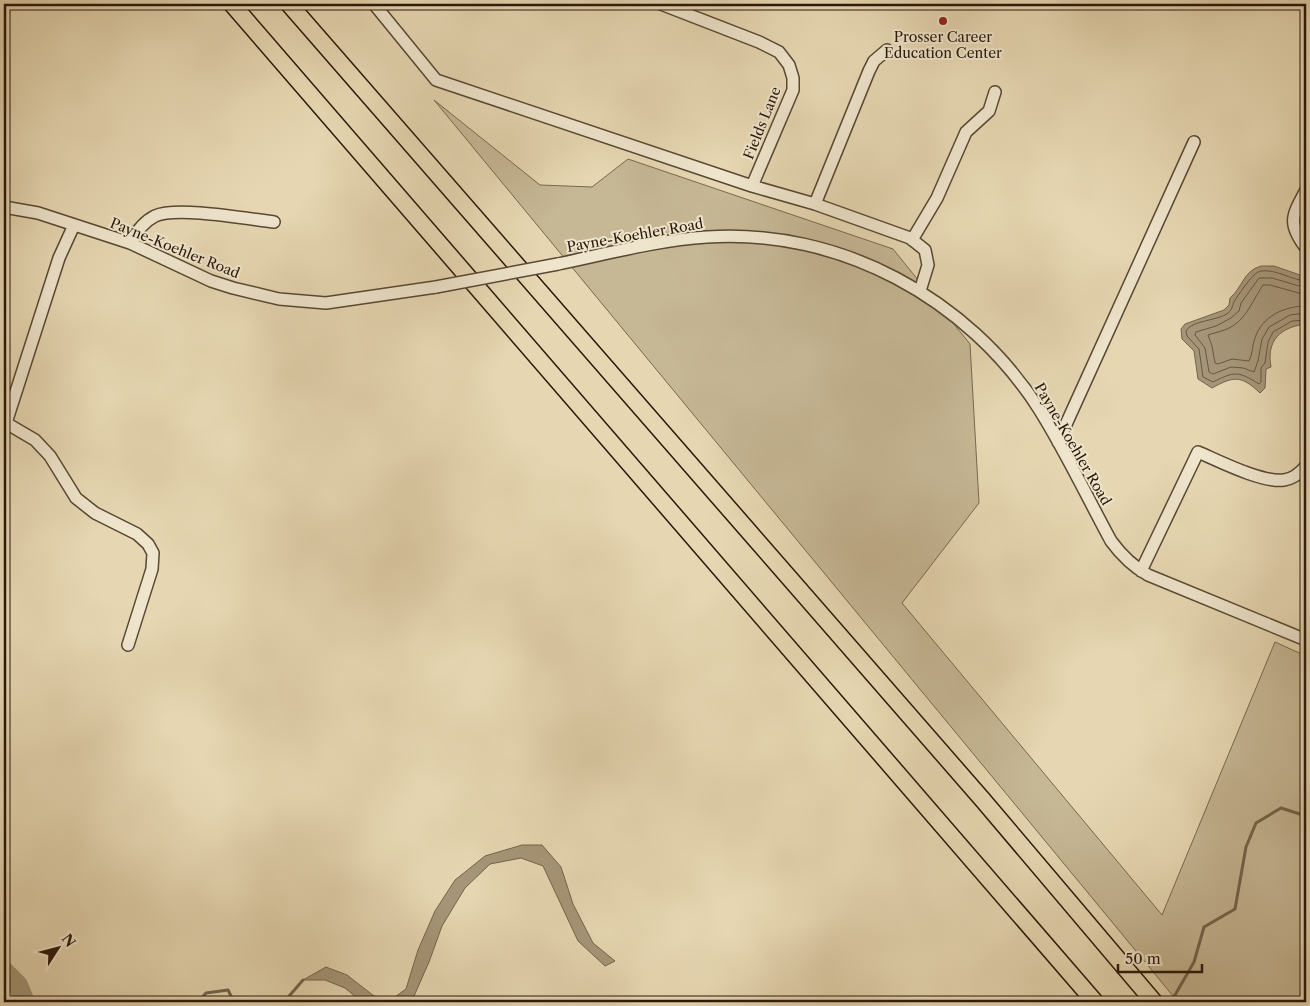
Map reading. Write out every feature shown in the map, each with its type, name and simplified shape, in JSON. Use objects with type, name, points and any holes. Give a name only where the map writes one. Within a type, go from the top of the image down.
[{"type":"highway","points":[[232,4],[1095,1002]]},
{"type":"highway","points":[[289,4],[982,799],[1154,1002]]},
{"type":"highway","points":[[294,4],[332,52]]},
{"type":"street","points":[[374,4],[436,80],[752,186],[815,204],[912,240],[925,250],[928,264],[920,291]]},
{"type":"street","name":"Fields Lane","points":[[661,4],[759,42],[779,52],[789,65],[793,78],[792,90],[752,186]]},
{"type":"street","points":[[815,204],[869,71],[874,62],[886,50]]},
{"type":"street","points":[[912,240],[937,198],[966,132],[989,111],[995,92]]},
{"type":"street","points":[[1058,442],[1194,142]]},
{"type":"street","points":[[1306,190],[1296,209],[1294,223],[1296,234],[1306,248]]},
{"type":"street","name":"Payne-Koehler Road","points":[[4,207],[38,213],[130,243],[233,288],[279,300],[326,303],[436,287],[682,239],[757,237],[806,244],[830,250],[876,268],[920,291],[960,319],[1010,370],[1038,409],[1058,442],[1121,555],[1141,571],[1306,640]]},
{"type":"street","points":[[130,243],[139,228],[156,216],[174,212],[274,222]]},
{"type":"street","points":[[74,225],[59,258],[5,426],[35,440],[50,456],[76,498],[95,513],[138,534],[148,544],[153,553],[152,569],[128,645]]},
{"type":"street","points":[[1141,571],[1198,452],[1266,479],[1283,480],[1293,478],[1306,466]]},
{"type":"shaded area","points":[[434,100],[540,185],[592,187],[628,159],[893,249],[970,344],[979,503],[902,603],[1162,915],[1275,642],[1306,656],[1306,1002],[1178,1002]]},
{"type":"water","points":[[1274,266],[1306,277],[1306,324],[1289,328],[1277,336],[1273,342],[1270,358],[1271,367],[1266,369],[1265,388],[1260,393],[1248,383],[1237,379],[1226,381],[1212,388],[1198,379],[1194,351],[1182,339],[1181,329],[1185,324],[1224,310],[1229,305],[1230,298],[1247,275],[1255,268]]},
{"type":"water","points":[[522,845],[542,845],[561,867],[573,904],[593,943],[615,961],[605,966],[578,941],[543,866],[521,858],[490,864],[465,888],[442,926],[414,996],[404,1002],[362,1002],[345,988],[325,980],[303,980],[326,967],[347,975],[374,996],[392,999],[406,989],[418,950],[435,911],[455,880],[485,856]]},
{"type":"waterway","points":[[1171,1002],[1194,962],[1204,927],[1235,909],[1246,847],[1256,823],[1281,808],[1306,816]]},
{"type":"waterway","points":[[4,971],[18,985],[25,1002]]},
{"type":"waterway","points":[[284,1002],[303,980]]},
{"type":"waterway","points":[[198,1002],[206,993],[228,990],[234,1002]]},
{"type":"place","name":"Prosser Career Education Center","points":[[943,21]]}]
